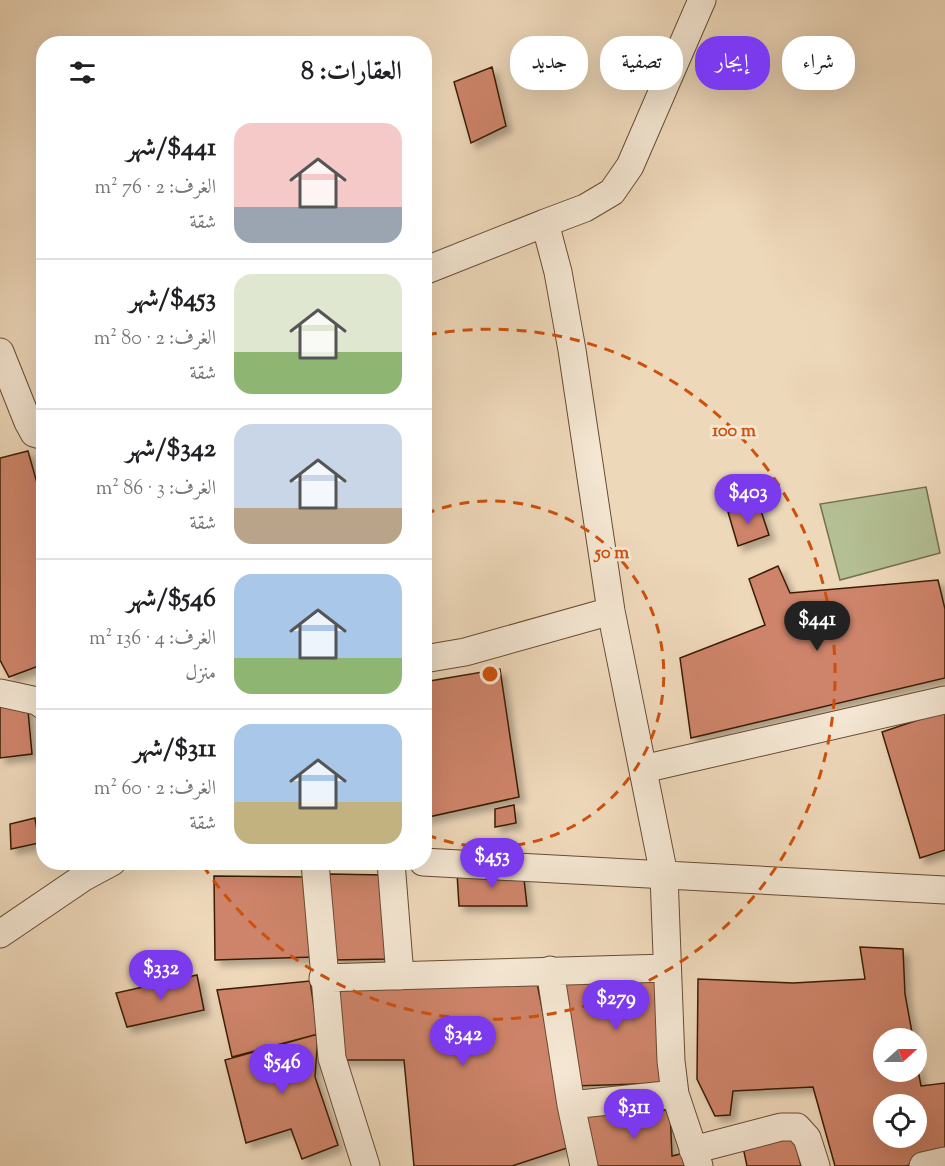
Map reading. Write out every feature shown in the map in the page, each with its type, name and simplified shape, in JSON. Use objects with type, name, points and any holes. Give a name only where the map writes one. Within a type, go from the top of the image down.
[{"type":"street","points":[[432,268],[585,208],[612,192],[624,174],[692,28],[702,0]]},
{"type":"street","points":[[545,223],[558,272],[572,350],[611,611],[664,875],[675,1094],[696,1158],[781,1127],[796,1127],[807,1138],[816,1166]]},
{"type":"street","points":[[0,352],[28,422],[36,434]]},
{"type":"street","points":[[432,658],[465,652],[611,611]]},
{"type":"street","points":[[0,693],[27,698],[36,702]]},
{"type":"street","points":[[643,769],[945,700]]},
{"type":"street","points":[[432,862],[945,890]]},
{"type":"street","points":[[0,934],[97,870]]},
{"type":"street","points":[[316,870],[323,978],[332,1058],[366,1166]]},
{"type":"street","points":[[392,870],[400,976]]},
{"type":"street","points":[[323,978],[667,968]]},
{"type":"street","points":[[549,970],[571,1105],[578,1165]]},
{"type":"street","points":[[571,1105],[675,1094]]},
{"type":"street","points":[[924,1166],[945,1161]]},
{"type":"green space","points":[[926,487],[940,553],[840,580],[820,504]]},
{"type":"building","points":[[492,67],[506,126],[471,143],[454,82]]},
{"type":"building","points":[[28,451],[36,480],[36,667],[9,677],[0,660],[0,458]]},
{"type":"building","points":[[759,505],[769,535],[738,546],[728,512]]},
{"type":"building","points":[[778,566],[790,593],[938,580],[945,609],[945,678],[691,738],[680,658],[765,625],[749,579]]},
{"type":"building","points":[[500,669],[519,797],[432,816],[432,681]]},
{"type":"building","points":[[27,700],[32,754],[0,758],[0,701]]},
{"type":"building","points":[[945,711],[945,850],[920,858],[882,732]]},
{"type":"building","points":[[514,805],[516,823],[495,827],[495,809]]},
{"type":"building","points":[[35,818],[36,844],[11,849],[10,824]]},
{"type":"building","points":[[523,870],[527,906],[459,906],[457,873]]},
{"type":"building","points":[[329,874],[384,875],[389,959],[333,960]]},
{"type":"building","points":[[214,876],[308,877],[315,957],[215,960]]},
{"type":"building","points":[[860,947],[903,949],[905,994],[911,1028],[873,1028],[873,1082],[920,1082],[921,1086],[945,1083],[945,1155],[906,1166],[835,1166],[813,1087],[733,1091],[730,1115],[715,1116],[697,1079],[698,979],[793,983],[865,979]]},
{"type":"building","points":[[197,975],[204,1010],[127,1027],[116,993]]},
{"type":"building","points":[[563,976],[659,977],[671,1083],[573,1086]]},
{"type":"building","points":[[310,981],[318,1034],[232,1057],[217,990]]},
{"type":"building","points":[[537,983],[570,1147],[512,1166],[414,1166],[404,1060],[340,1060],[333,987]]},
{"type":"building","points":[[318,1034],[315,1077],[338,1145],[302,1159],[291,1129],[246,1143],[225,1060]]},
{"type":"building","points":[[670,1110],[672,1156],[692,1151],[693,1166],[595,1166],[585,1114]]},
{"type":"building","points":[[794,1137],[801,1166],[747,1166],[743,1147]]}]
